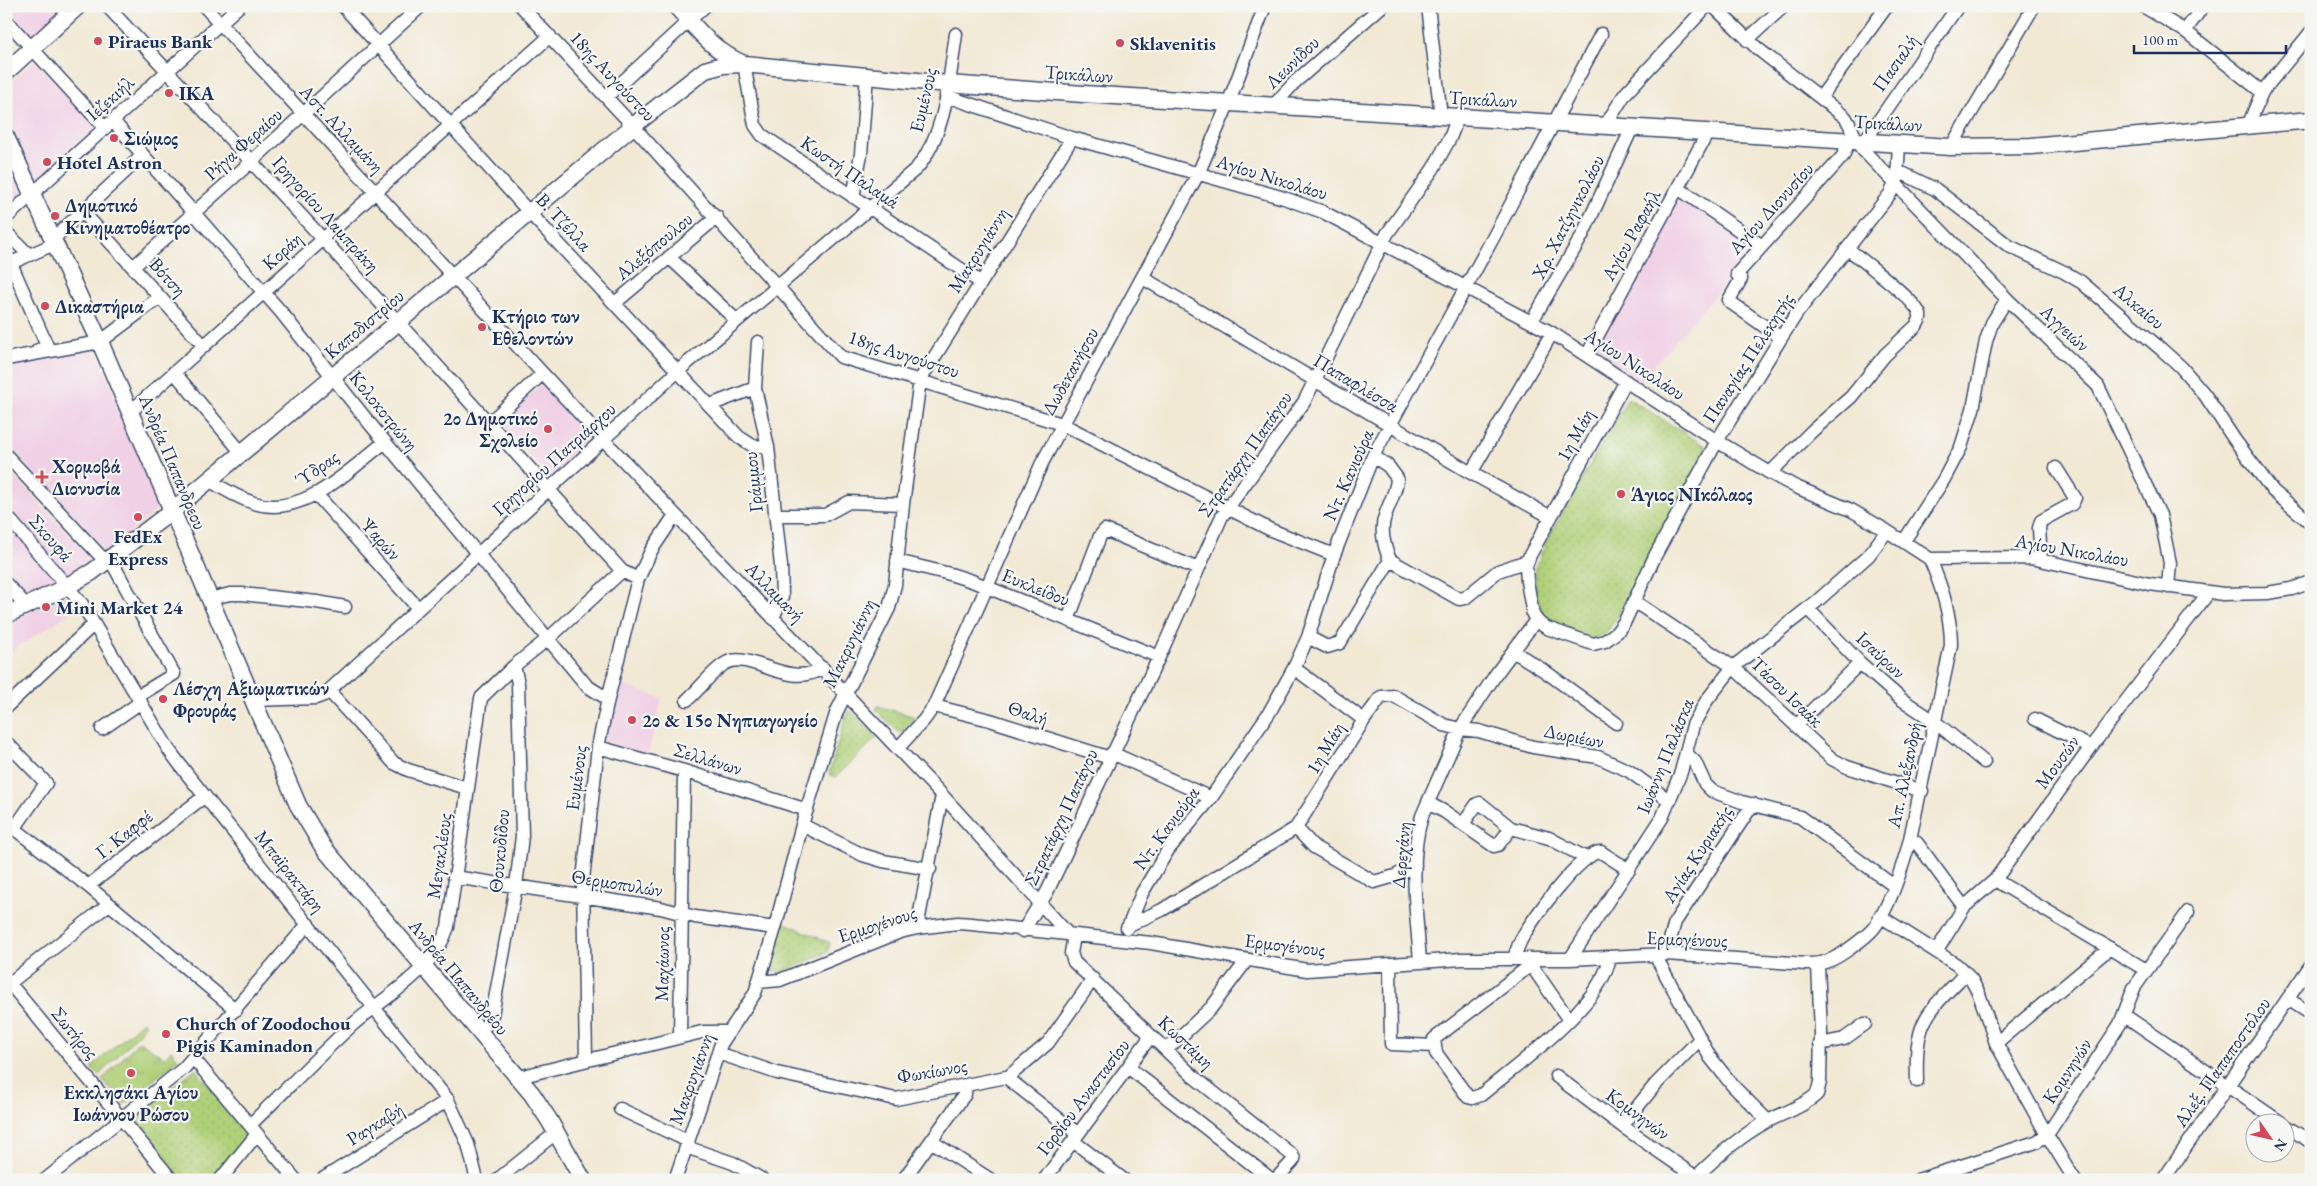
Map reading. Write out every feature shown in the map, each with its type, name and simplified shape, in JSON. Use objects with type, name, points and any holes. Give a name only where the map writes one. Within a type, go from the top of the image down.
[{"type":"main road","points":[[6,72],[78,6]]},
{"type":"main road","name":"Τρικάλων","points":[[676,6],[711,45],[723,54],[744,64],[867,75],[947,90],[1273,106],[1951,147],[2031,146],[2311,120]]},
{"type":"main road","points":[[705,70],[710,56],[711,45]]},
{"type":"main road","name":"Καποδιστρίου","points":[[6,615],[68,586],[108,561],[242,453],[529,212],[705,70],[723,65],[744,64]]},
{"type":"main road","name":"Ανδρέα Παπανδρεου","points":[[6,137],[100,342],[298,805]]},
{"type":"main road","name":"Ανδρέα Παπανδρέου","points":[[298,805],[322,847],[519,1077],[557,1132],[583,1180]]},
{"type":"street","name":"Γρηγορίου Λαμπράκη","points":[[107,6],[324,239],[622,571],[638,579]]},
{"type":"street","name":"Αστ. Αλλαμάνη","points":[[204,6],[452,277]]},
{"type":"street","name":"Ιεζεκιήλ","points":[[6,218],[239,6]]},
{"type":"street","name":"Β. Τζέλλα","points":[[342,6],[529,212],[710,405],[746,442],[768,448]]},
{"type":"street","name":"Ρήγα Φεραίου","points":[[132,266],[252,162],[421,6]]},
{"type":"street","name":"18ης Αυγούστου","points":[[521,6],[634,126],[841,357],[1062,424],[1285,537],[1334,555]]},
{"type":"street","points":[[606,97],[705,6]]},
{"type":"street","name":"Δωδεκανήσου","points":[[898,748],[927,717],[934,706],[986,587],[1062,424],[1198,174],[1228,104],[1265,6]]},
{"type":"street","name":"Λεωνίδου","points":[[1273,106],[1296,81],[1382,6]]},
{"type":"street","points":[[1428,6],[1441,116]]},
{"type":"street","points":[[1605,126],[1625,94],[1707,6]]},
{"type":"street","points":[[1713,6],[1747,40],[1821,97],[1847,120],[1856,141]]},
{"type":"street","points":[[1747,40],[1784,6]]},
{"type":"street","points":[[1821,97],[1887,6]]},
{"type":"street","name":"Πασιαλή","points":[[1856,141],[1958,6]]},
{"type":"street","points":[[1951,147],[2034,6]]},
{"type":"street","points":[[2143,6],[2185,31],[2262,92]]},
{"type":"street","points":[[2185,31],[2203,6]]},
{"type":"street","name":"Κολοκοτρώνη","points":[[6,20],[109,124],[144,155],[264,292],[385,442],[587,686],[608,699]]},
{"type":"street","points":[[2248,126],[2262,92],[2311,33]]},
{"type":"street","name":"Ευμένους","points":[[869,208],[917,168],[940,126],[956,34]]},
{"type":"street","name":"Ντ. Κανιούρα","points":[[1129,925],[1142,893],[1168,850],[1211,798],[1269,713],[1294,668],[1308,637],[1334,555],[1374,456],[1601,34]]},
{"type":"street","name":"Κοράη","points":[[129,412],[550,36]]},
{"type":"street","name":"Κωστή Παλαμά","points":[[744,64],[754,120],[759,132],[980,282]]},
{"type":"street","points":[[853,197],[860,154],[867,75]]},
{"type":"street","name":"Αγίου Νικολάου","points":[[947,90],[1072,138],[1316,208],[1532,321],[1717,441],[1770,473],[1796,487],[1851,510],[1904,541],[1930,559],[2010,557],[2041,560],[2168,587],[2223,594],[2267,593],[2292,589],[2311,582]]},
{"type":"street","name":"Στρατάρχη Παπάγου","points":[[1023,931],[1041,904],[1159,658],[1227,508],[1294,418],[1316,381],[1383,243],[1394,224],[1433,169],[1450,138],[1458,117]]},
{"type":"street","name":"Χρ. Χατζηνικολάου","points":[[1532,321],[1582,236],[1632,128]]},
{"type":"street","name":"Αγίου Ραφαήλ","points":[[1587,355],[1708,132]]},
{"type":"street","name":"Μακρυγιάννη","points":[[675,1180],[718,1053],[727,1032],[749,1003],[758,982],[775,928],[802,825],[837,711],[889,608],[894,592],[903,504],[920,380],[1072,138]]},
{"type":"street","name":"Αγγειών","points":[[1856,141],[1897,177],[2007,299],[2092,379],[2102,392],[2160,515],[2170,563],[2168,587]]},
{"type":"street","name":"Αγίου Διονυσίου","points":[[1781,338],[1729,300],[1741,279],[1737,274],[1856,141]]},
{"type":"street","name":"Παναγίας Πελεκητής","points":[[1634,602],[1655,556],[1717,441],[1781,338],[1797,313],[1884,203],[1897,177],[1899,144]]},
{"type":"street","points":[[6,358],[48,348],[9,262],[29,255],[53,242],[144,155]]},
{"type":"street","name":"Αλκαίου","points":[[1897,177],[1935,189],[2009,246],[2073,277],[2161,349],[2205,395],[2234,440],[2273,491],[2311,523]]},
{"type":"street","points":[[1678,188],[1762,246]]},
{"type":"street","name":"Γρηγορίου Πατριάρχου","points":[[252,700],[316,698],[329,691],[678,371],[869,208]]},
{"type":"street","name":"Βότση","points":[[83,212],[204,346]]},
{"type":"street","name":"Αλεξόπουλου","points":[[614,303],[717,218]]},
{"type":"street","points":[[6,232],[29,255]]},
{"type":"street","points":[[1770,473],[1851,397],[1871,371],[1916,326],[1920,318],[1920,314],[1904,296],[1848,249]]},
{"type":"street","points":[[669,257],[736,320]]},
{"type":"street","name":"Αλλαμανή","points":[[452,277],[675,515],[823,668],[1071,936]]},
{"type":"street","name":"Παπαφλέσσα","points":[[1143,278],[1471,473],[1551,517]]},
{"type":"street","points":[[6,358],[100,342],[160,297]]},
{"type":"street","points":[[1904,541],[1951,468],[1961,447],[1973,409],[1986,341],[1992,324],[2007,299]]},
{"type":"street","points":[[1471,473],[1552,333]]},
{"type":"street","name":"Γράμμου","points":[[758,342],[755,388],[768,448],[782,597],[773,618]]},
{"type":"street","points":[[174,372],[242,453]]},
{"type":"street","points":[[489,423],[542,374]]},
{"type":"street","name":"1η Μάη","points":[[1536,620],[1527,581],[1528,561],[1626,381]]},
{"type":"street","points":[[710,405],[755,388]]},
{"type":"street","name":"Ύδρας","points":[[209,480],[260,505],[288,505],[302,502],[316,494],[385,442]]},
{"type":"street","points":[[6,454],[108,561],[174,674],[139,699],[102,730]]},
{"type":"street","points":[[1374,456],[1388,466],[1397,478],[1395,490],[1383,524],[1385,549],[1390,560],[1459,599],[1465,598],[1498,571],[1528,561]]},
{"type":"street","points":[[2041,560],[2039,528],[2041,521],[2072,504],[2075,498],[2056,468]]},
{"type":"street","name":"Ψαρών","points":[[316,494],[418,608]]},
{"type":"street","points":[[775,516],[825,515],[844,503],[851,502],[903,504]]},
{"type":"street","name":"Σκουφά","points":[[6,515],[68,586]]},
{"type":"street","name":"Ευμένους","points":[[586,1060],[584,869],[598,747],[638,579],[651,551],[675,515]]},
{"type":"street","points":[[1068,620],[1100,536],[1105,530],[1198,569]]},
{"type":"street","name":"Ιωάννη Παλάσκα","points":[[1570,959],[1658,826],[1670,801],[1686,753],[1690,734],[1699,713],[1732,667],[1808,609],[1868,556],[1887,531]]},
{"type":"street","name":"Απ. Αλεξανδρή","points":[[1818,965],[1834,959],[1872,929],[1894,886],[1910,839],[1922,791],[1934,721],[1950,658],[1951,632],[1947,604],[1930,559]]},
{"type":"street","name":"Ευκλείδου","points":[[897,560],[950,574],[986,587],[1159,658]]},
{"type":"street","points":[[1308,637],[1327,647],[1340,644],[1390,560]]},
{"type":"street","name":"Μεγακλέους","points":[[220,1180],[254,1130],[351,1027],[424,967],[437,952],[446,931],[481,698],[514,666],[549,638],[622,571]]},
{"type":"street","points":[[6,584],[26,605]]},
{"type":"street","name":"Μπαϊρακτάρη","points":[[68,586],[94,624],[174,757],[448,1100],[468,1144],[477,1180]]},
{"type":"street","name":"Μουσών","points":[[1936,952],[1964,908],[1995,880],[2091,746],[2209,592]]},
{"type":"street","points":[[209,599],[236,594],[317,602],[345,607]]},
{"type":"street","points":[[1460,729],[1512,651],[1536,620],[1547,628],[1586,642],[1600,643],[1608,640],[1617,632],[1634,602]]},
{"type":"street","name":"Τάσου Ισαάκ","points":[[1634,602],[1732,667],[1818,748],[1835,761],[1922,791]]},
{"type":"street","name":"Ισαύρων","points":[[1808,609],[1860,663],[1900,699],[1934,721],[1984,762]]},
{"type":"street","points":[[6,706],[94,624]]},
{"type":"street","points":[[1512,651],[1546,672],[1616,723]]},
{"type":"street","points":[[687,700],[730,662],[743,661],[793,676],[810,674],[823,668]]},
{"type":"street","points":[[1796,726],[1860,663]]},
{"type":"street","name":"Θουκυδίδου","points":[[479,1032],[488,1023],[492,1015],[516,886],[523,826],[518,682],[514,666]]},
{"type":"street","points":[[1294,668],[1364,720]]},
{"type":"street","points":[[329,691],[394,763],[408,770],[467,788]]},
{"type":"street","name":"1η Μάη","points":[[1129,925],[1162,910],[1296,828],[1379,699],[1387,695],[1401,700],[1444,725],[1460,729]]},
{"type":"street","name":"Θαλή","points":[[934,706],[990,720],[1111,756],[1211,798]]},
{"type":"street","points":[[2035,719],[2091,746]]},
{"type":"street","name":"Δωριέων","points":[[1460,729],[1488,733],[1533,747],[1598,756],[1629,771],[1670,801]]},
{"type":"street","name":"Δερεχάνη","points":[[1420,962],[1415,865],[1419,830],[1428,803],[1460,729]]},
{"type":"street","points":[[6,742],[46,783],[10,825],[88,886],[236,1010]]},
{"type":"street","name":"Σελλάνων","points":[[598,747],[684,771],[807,810]]},
{"type":"street","points":[[1686,753],[1695,762],[1708,788],[1734,799],[1800,817],[1894,886]]},
{"type":"street","name":"Μαχάωνος","points":[[680,1037],[684,771]]},
{"type":"street","points":[[917,928],[930,868],[942,795]]},
{"type":"street","name":"Γ. Καφφέ","points":[[88,886],[205,796]]},
{"type":"street","points":[[1428,803],[1463,824],[1494,846],[1498,845],[1511,828]]},
{"type":"street","points":[[1463,824],[1477,804],[1480,803],[1511,828],[1549,838],[1586,858]]},
{"type":"street","name":"Αγίας Κυριακής","points":[[1660,955],[1675,922],[1753,804]]},
{"type":"street","points":[[802,825],[863,855],[883,861],[930,868]]},
{"type":"street","points":[[1296,828],[1314,847],[1374,882],[1395,876],[1415,865]]},
{"type":"street","points":[[1910,839],[1917,843],[1964,908]]},
{"type":"street","points":[[1514,958],[1521,941],[1536,916],[1586,858],[1593,853],[1601,852],[1629,870]]},
{"type":"street","name":"Θερμοπυλών","points":[[454,877],[661,908],[775,928]]},
{"type":"street","points":[[1995,880],[2146,970]]},
{"type":"street","points":[[7,983],[109,904]]},
{"type":"street","name":"Κομνηνών","points":[[2047,1135],[2116,1031],[2124,1015],[2130,994],[2188,912]]},
{"type":"street","points":[[1880,916],[1966,973],[1978,990],[1996,1043],[2047,1135],[2075,1180]]},
{"type":"street","name":"Ερμογένους","points":[[758,982],[780,980],[886,936],[917,928],[958,923],[1071,936],[1120,939],[1307,970],[1514,958],[1531,962],[1660,955],[1818,965]]},
{"type":"street","points":[[45,1180],[171,1080],[194,1059],[308,924]]},
{"type":"street","points":[[1120,939],[1129,925]]},
{"type":"street","name":"Κωστάμη","points":[[1071,936],[1072,958],[1093,979],[1194,1077],[1292,1155],[1294,1159],[1292,1162],[1273,1180]]},
{"type":"street","points":[[1996,1043],[2044,1005],[2110,948]]},
{"type":"street","points":[[1660,955],[1700,1040],[1718,1068],[1768,1121]]},
{"type":"street","points":[[1569,1020],[1531,962],[1439,1034],[1434,1039],[1434,1046],[1436,1052],[1465,1094],[1472,1098],[1481,1095],[1569,1020],[1604,975],[1610,958]]},
{"type":"street","points":[[1166,1050],[1211,1008],[1247,960]]},
{"type":"street","points":[[1390,965],[1391,1044],[1434,1046]]},
{"type":"street","points":[[1698,1179],[1728,1146],[1768,1121],[1798,1107],[1817,1094],[1820,1082],[1818,965]]},
{"type":"street","name":"Αλεξ. Παπαποστόλου","points":[[2163,1180],[2311,965]]},
{"type":"street","points":[[1917,1081],[1917,1046],[1924,1021],[1934,1006],[1966,973]]},
{"type":"street","points":[[1093,979],[1048,1043],[1007,1078],[1124,1180]]},
{"type":"street","name":"Σωτήρος","points":[[7,983],[172,1180]]},
{"type":"street","points":[[2288,999],[2311,1014]]},
{"type":"street","points":[[2124,1015],[2269,1114]]},
{"type":"street","points":[[1820,1044],[1844,1039],[1865,1024]]},
{"type":"street","points":[[519,1077],[702,1032],[727,1032]]},
{"type":"street","name":"Γορδίου Αναστασίου","points":[[1044,1180],[1151,1036]]},
{"type":"street","points":[[1622,1126],[1655,1085],[1700,1040]]},
{"type":"street","name":"Φωκίωνος","points":[[718,1053],[777,1073],[892,1098],[906,1098],[1000,1077],[1007,1078]]},
{"type":"street","points":[[194,1059],[296,1180]]},
{"type":"street","points":[[1128,1067],[1273,1180]]},
{"type":"street","name":"Κομνηνών","points":[[1556,1076],[1622,1126],[1698,1179]]},
{"type":"street","points":[[903,1180],[965,1094],[966,1085]]},
{"type":"street","name":"Ραγκαβή","points":[[321,1180],[448,1100]]},
{"type":"street","points":[[620,1109],[687,1144],[733,1162],[763,1180]]},
{"type":"street","points":[[2294,1131],[2311,1142]]},
{"type":"street","points":[[497,1180],[557,1132]]},
{"type":"street","points":[[1918,1180],[2036,1142],[2047,1135]]},
{"type":"street","points":[[931,1140],[991,1180]]},
{"type":"shaded area","points":[[6,6],[69,6],[32,40],[6,12]]},
{"type":"shaded area","points":[[35,61],[98,128],[40,180],[33,179],[6,119],[6,85]]},
{"type":"shaded area","points":[[6,152],[24,193],[6,209]]},
{"type":"shaded area","points":[[1680,197],[1755,249],[1639,383],[1593,353]]},
{"type":"shaded area","points":[[95,349],[163,504],[105,553],[6,442],[6,367]]},
{"type":"shaded area","name":"2ο Δημοτικό Σχολείο","points":[[545,381],[596,436],[551,477],[500,423]]},
{"type":"shaded area","points":[[6,467],[90,558],[65,579],[30,596],[6,569]]},
{"type":"shaded area","points":[[65,594],[73,611],[6,655],[6,625]]},
{"type":"shaded area","name":"2ο & 15ο Νηπιαγωγείο","points":[[616,683],[662,698],[648,754],[603,742]]},
{"type":"green space","points":[[1628,398],[1707,447],[1622,610],[1606,633],[1594,639],[1550,624],[1544,619],[1536,593],[1535,569],[1547,540]]},
{"type":"green space","points":[[878,706],[915,717],[900,734],[876,710]]},
{"type":"green space","points":[[849,710],[877,737],[836,777],[829,774]]},
{"type":"green space","points":[[783,922],[830,943],[828,952],[782,972],[769,970]]},
{"type":"green space","points":[[143,1021],[146,1024],[133,1040],[99,1075],[91,1068]]},
{"type":"green space","points":[[139,1041],[165,1058],[171,1050],[178,1059],[125,1104],[102,1080]]},
{"type":"green space","points":[[195,1069],[250,1134],[214,1180],[181,1180],[132,1121]]},
{"type":"place","name":"Piraeus Bank","points":[[98,41]]},
{"type":"place","name":"Sklavenitis","points":[[1120,43]]},
{"type":"place","name":"ΙΚΑ","points":[[169,93]]},
{"type":"place","name":"Σιώμος","points":[[114,138]]},
{"type":"place","name":"Hotel Astron","points":[[47,162]]},
{"type":"place","name":"Δημοτικό Κινηματοθέατρο","points":[[55,216]]},
{"type":"place","name":"Δικαστήρια","points":[[45,306]]},
{"type":"place","name":"Κτήριο των Εθελοντών","points":[[482,327]]},
{"type":"place","name":"2ο Δημοτικό Σχολείο","points":[[548,429]]},
{"type":"place","name":"Χορμοβά Διονυσία","points":[[42,477]]},
{"type":"place","name":"Άγιος ΝΙκόλαος","points":[[1621,494]]},
{"type":"place","name":"FedEx Express","points":[[138,517]]},
{"type":"place","name":"Mini Market 24","points":[[46,607]]},
{"type":"place","name":"Λέσχη Αξιωματικών Φρουράς","points":[[163,699]]},
{"type":"place","name":"2ο & 15ο Νηπιαγωγείο","points":[[632,720]]},
{"type":"place","name":"Church of Zoodochou Pigis Kaminadon","points":[[166,1034]]},
{"type":"place","name":"Εκκλησάκι Αγίου Ιωάννου Ρώσου","points":[[131,1073]]}]
